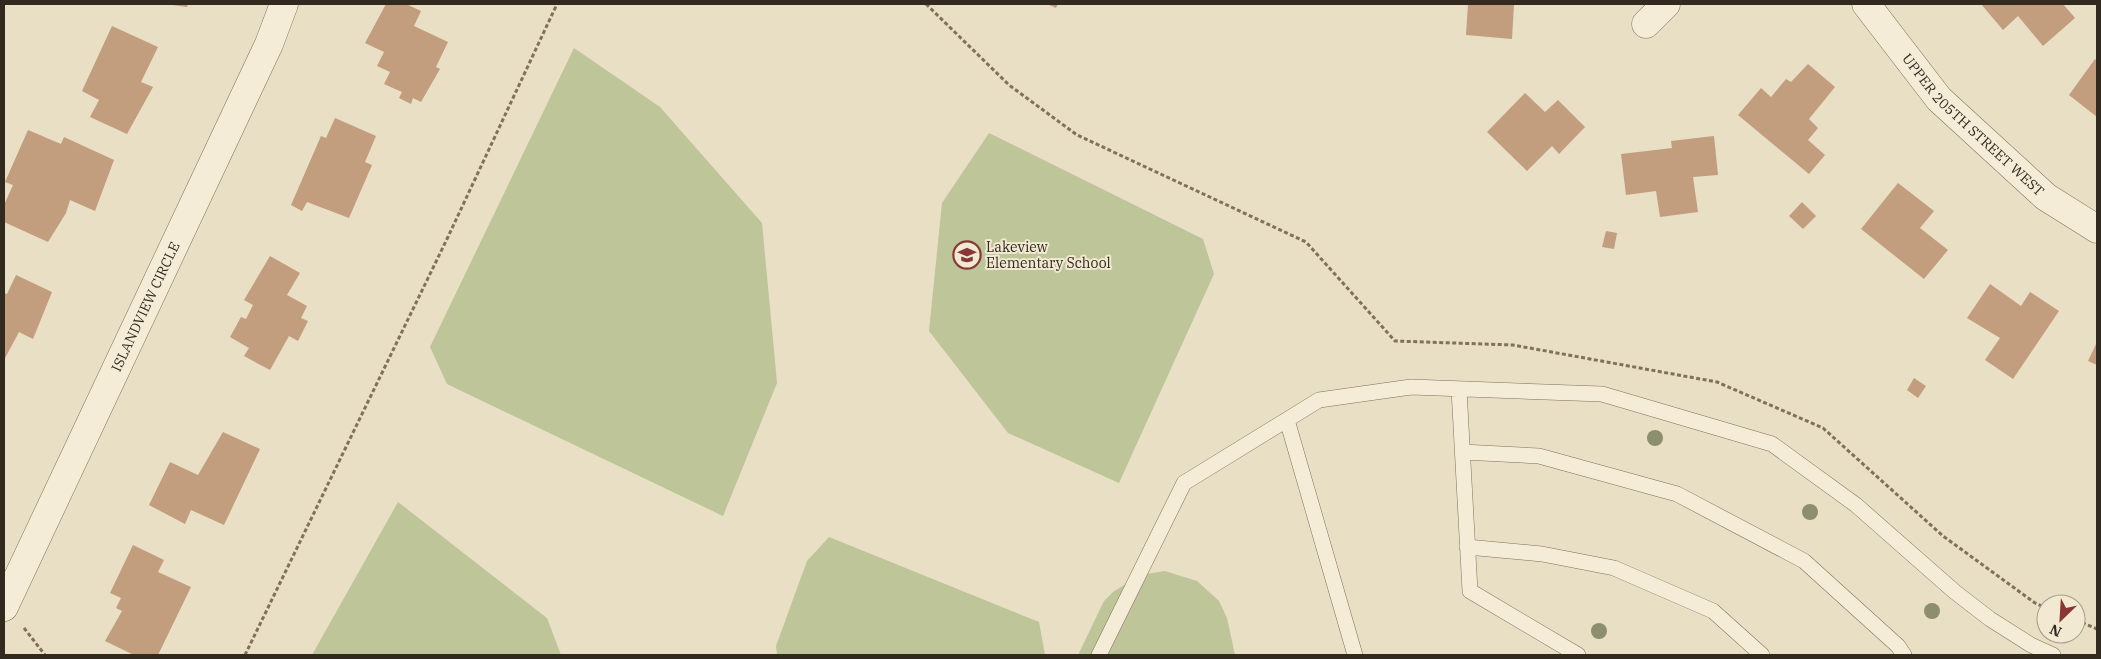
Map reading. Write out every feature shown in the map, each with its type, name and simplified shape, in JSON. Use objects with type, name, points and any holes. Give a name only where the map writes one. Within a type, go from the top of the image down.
[{"type":"street","name":"ISLANDVIEW CIRCLE","points":[[4,607],[269,44],[284,4]]},
{"type":"street","points":[[1646,24],[1666,4]]},
{"type":"street","name":"UPPER 205TH STREET WEST","points":[[1866,4],[1939,100],[2046,197],[2097,228]]},
{"type":"lane","points":[[1099,655],[1184,483],[1319,400],[1411,386],[1602,394],[1772,444],[1856,505],[1955,592],[1990,619],[2031,645],[2053,655]]},
{"type":"lane","points":[[1458,389],[1470,591],[1578,655]]},
{"type":"lane","points":[[1287,420],[1355,655]]},
{"type":"lane","points":[[1462,452],[1539,456],[1677,494],[1804,561],[1898,646],[1904,655]]},
{"type":"lane","points":[[1467,546],[1542,554],[1614,568],[1713,611],[1762,655]]},
{"type":"path","points":[[246,655],[447,239],[557,4]]},
{"type":"path","points":[[926,4],[1009,85],[1077,135],[1306,242],[1395,341],[1513,345],[1717,382],[1823,428],[1943,536],[2036,603]]},
{"type":"green space","points":[[574,48],[660,107],[762,223],[777,383],[723,516],[447,384],[430,347]]},
{"type":"green space","points":[[989,133],[1203,239],[1214,274],[1119,483],[1008,433],[929,331],[942,203]]},
{"type":"green space","points":[[398,502],[547,618],[561,655],[312,655]]},
{"type":"green space","points":[[829,537],[1039,622],[1045,655],[777,655],[776,646],[807,561]]},
{"type":"green space","points":[[1165,571],[1197,581],[1219,601],[1227,618],[1235,655],[1078,655],[1104,601],[1113,592],[1140,575]]},
{"type":"building","points":[[165,4],[188,4],[187,7]]},
{"type":"building","points":[[386,4],[406,4],[421,11],[414,26],[448,42],[436,67],[440,69],[421,102],[413,98],[411,104],[399,98],[402,92],[384,84],[390,72],[377,66],[384,52],[365,43]]},
{"type":"building","points":[[1047,4],[1058,4],[1056,8]]},
{"type":"building","points":[[1468,4],[1514,4],[1512,39],[1466,35]]},
{"type":"building","points":[[1981,4],[2063,4],[2075,18],[2043,46],[2018,16],[2003,30]]},
{"type":"building","points":[[112,26],[158,47],[141,82],[153,87],[127,134],[90,117],[99,100],[82,91]]},
{"type":"building","points":[[2095,59],[2097,61],[2097,117],[2069,95]]},
{"type":"building","points":[[1808,64],[1835,87],[1809,119],[1818,128],[1808,140],[1825,155],[1809,174],[1738,115],[1761,88],[1771,97],[1786,79],[1791,82]]},
{"type":"building","points":[[1525,93],[1545,112],[1558,100],[1585,127],[1559,154],[1552,146],[1527,171],[1487,132]]},
{"type":"building","points":[[335,118],[376,136],[365,162],[372,165],[349,218],[307,202],[302,211],[291,205],[321,136],[326,138]]},
{"type":"building","points":[[28,130],[61,144],[64,137],[114,160],[95,211],[70,200],[66,213],[48,242],[4,222],[4,205],[13,185],[5,182]]},
{"type":"building","points":[[1714,136],[1718,175],[1693,177],[1698,212],[1660,217],[1656,191],[1626,195],[1621,154],[1672,148],[1671,141]]},
{"type":"building","points":[[1898,183],[1934,211],[1920,228],[1948,250],[1924,279],[1861,229]]},
{"type":"building","points":[[1802,202],[1816,216],[1803,229],[1789,216]]},
{"type":"building","points":[[1606,231],[1617,233],[1614,249],[1602,247]]},
{"type":"building","points":[[270,256],[300,273],[287,295],[307,306],[301,318],[308,321],[298,341],[289,336],[270,370],[244,356],[249,348],[230,337],[241,317],[246,319],[253,305],[244,300]]},
{"type":"building","points":[[16,275],[52,292],[33,339],[19,332],[4,360],[4,293],[7,294]]},
{"type":"building","points":[[1990,284],[2021,306],[2030,292],[2059,311],[2013,379],[1985,360],[2000,338],[1967,318]]},
{"type":"building","points":[[2097,342],[2097,365],[2088,361]]},
{"type":"building","points":[[1914,378],[1926,386],[1918,398],[1907,390]]},
{"type":"building","points":[[223,432],[260,449],[224,525],[191,510],[185,524],[149,505],[170,462],[198,475]]},
{"type":"building","points":[[133,545],[164,560],[158,572],[191,587],[158,655],[134,655],[105,641],[122,611],[116,608],[121,598],[110,593]]},
{"type":"place","name":"Lakeview Elementary School","points":[[967,255]]}]
